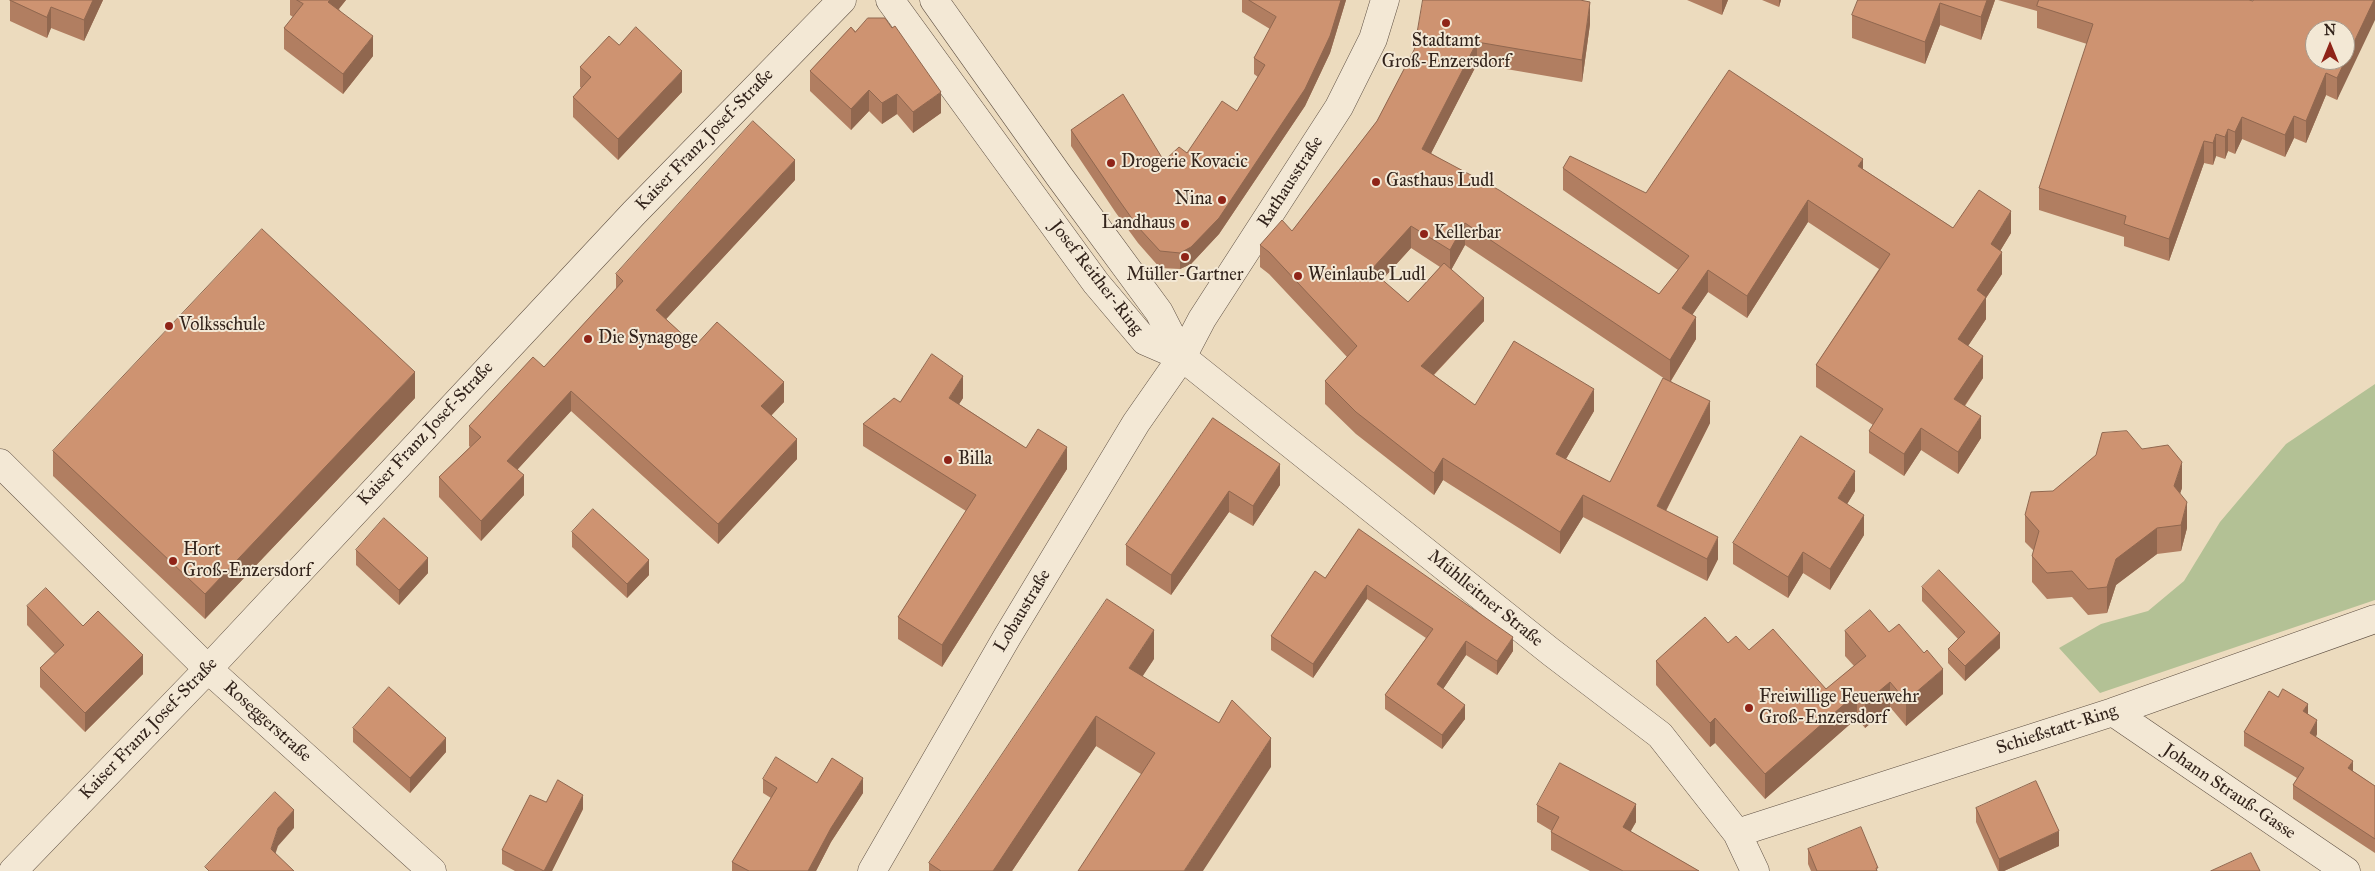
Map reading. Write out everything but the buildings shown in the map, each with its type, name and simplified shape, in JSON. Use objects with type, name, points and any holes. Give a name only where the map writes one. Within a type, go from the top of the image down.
[{"type":"street","name":"Kaiser Franz Josef-Straße","points":[[12,871],[208,668],[634,213],[842,0]]},
{"type":"street","name":"Josef Reither-Ring","points":[[890,0],[1096,283],[1145,341],[1182,357]]},
{"type":"street","name":"Josef Reither-Ring","points":[[934,0],[1059,176],[1159,312],[1182,357]]},
{"type":"street","name":"Rathausstraße","points":[[1182,357],[1202,320],[1339,107],[1373,39],[1385,0]]},
{"type":"street","name":"Mühlleitner Straße","points":[[1182,357],[1543,646],[1660,735],[1737,833],[1755,871]]},
{"type":"street","name":"Lobaustraße","points":[[872,871],[1120,448],[1182,357]]},
{"type":"street","name":"Roseggerstraße","points":[[0,463],[208,668],[432,871]]},
{"type":"street","name":"Schießstatt-Ring","points":[[1737,833],[2113,712],[2375,619]]},
{"type":"street","name":"Johann Strauß-Gasse","points":[[2113,712],[2346,871]]},
{"type":"green space","points":[[2375,384],[2375,600],[2100,693],[2059,648],[2101,624],[2148,611],[2184,581],[2220,522],[2286,444]]},
{"type":"place","name":"Stadtamt Groß-Enzersdorf","points":[[1446,23]]},
{"type":"place","name":"Drogerie Kovacic","points":[[1111,163]]},
{"type":"place","name":"Gasthaus Ludl","points":[[1376,182]]},
{"type":"place","name":"Nina","points":[[1222,200]]},
{"type":"place","name":"Landhaus","points":[[1185,224]]},
{"type":"place","name":"Kellerbar","points":[[1424,234]]},
{"type":"place","name":"Müller-Gartner","points":[[1185,257]]},
{"type":"place","name":"Weinlaube Ludl","points":[[1298,276]]},
{"type":"place","name":"Volksschule","points":[[169,326]]},
{"type":"place","name":"Die Synagoge","points":[[588,339]]},
{"type":"place","name":"Billa","points":[[948,460]]},
{"type":"place","name":"Hort Groß-Enzersdorf","points":[[173,561]]},
{"type":"place","name":"Freiwillige Feuerwehr Groß-Enzersdorf","points":[[1749,708]]}]
